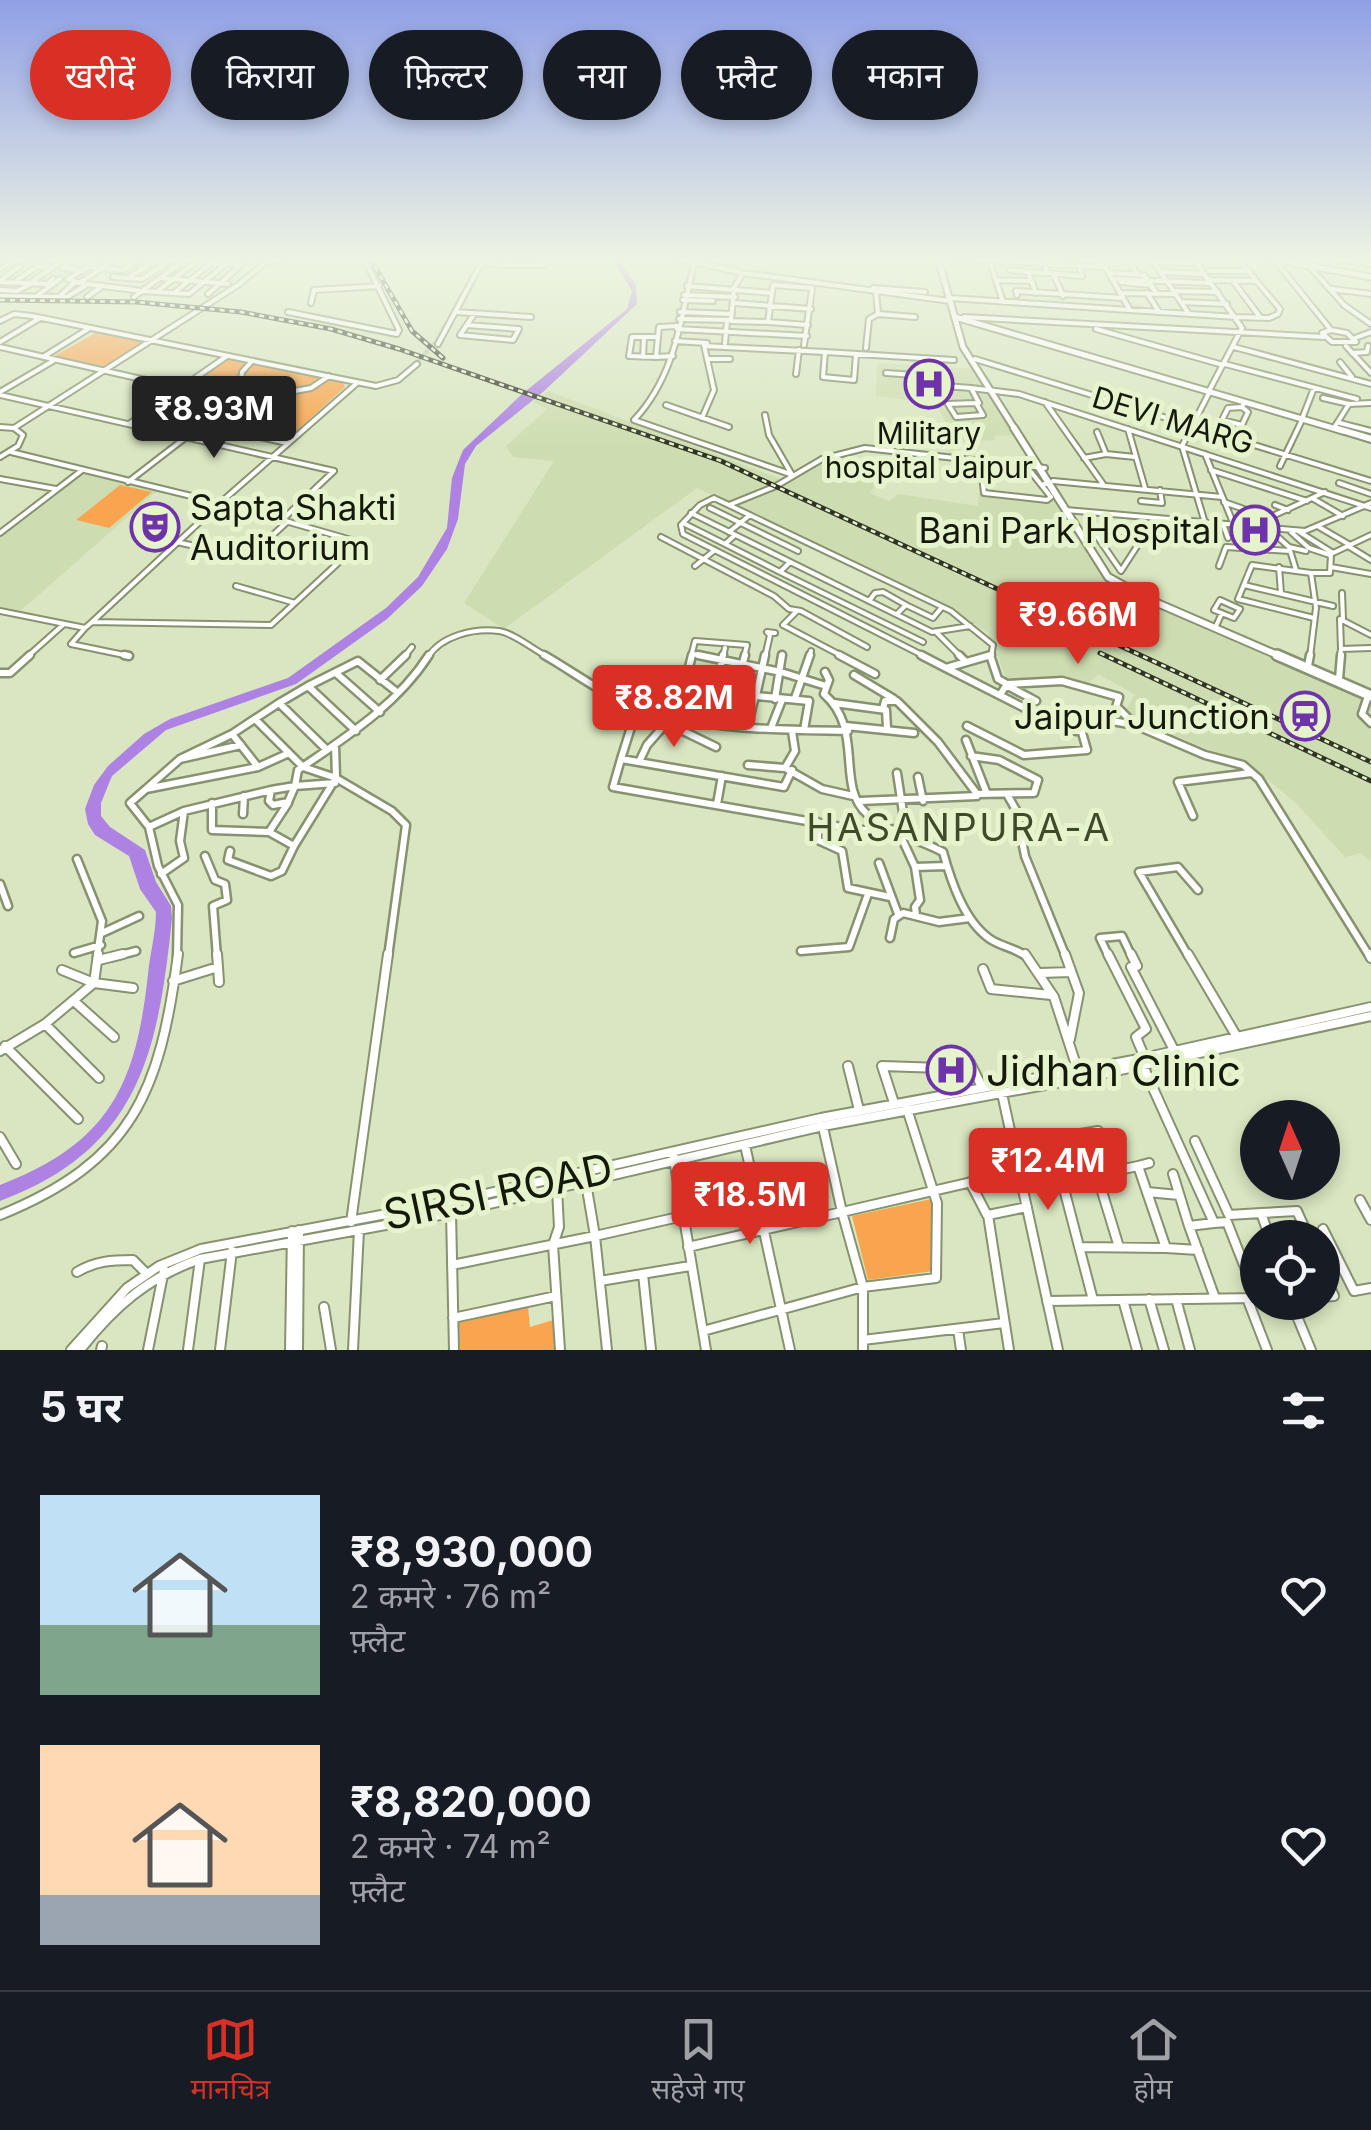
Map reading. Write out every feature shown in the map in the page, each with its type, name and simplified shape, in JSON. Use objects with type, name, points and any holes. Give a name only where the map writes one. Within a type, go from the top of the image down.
[{"type":"main road","points":[[955,321],[961,344],[1049,483],[1120,583],[1370,694]]},
{"type":"main road","points":[[968,321],[1371,437]]},
{"type":"main road","points":[[958,330],[971,322]]},
{"type":"main road","points":[[1209,392],[1243,406],[1371,437]]},
{"type":"main road","points":[[1088,534],[1108,577],[1126,589],[1370,694]]},
{"type":"street","points":[[0,345],[35,321]]},
{"type":"street","points":[[59,321],[376,386],[398,380],[416,364]]},
{"type":"street","points":[[14,428],[182,321]]},
{"type":"street","points":[[333,321],[397,334],[395,321]]},
{"type":"street","points":[[436,344],[450,321]]},
{"type":"street","points":[[467,325],[520,330],[512,339],[460,335],[470,321]]},
{"type":"street","points":[[678,321],[672,356],[654,400],[634,420],[789,473]]},
{"type":"street","points":[[656,357],[659,327],[728,321],[808,325]]},
{"type":"street","points":[[725,344],[728,321]]},
{"type":"street","points":[[796,374],[799,348],[807,336],[809,321]]},
{"type":"street","points":[[866,348],[869,321]]},
{"type":"street","points":[[1237,321],[1242,334]]},
{"type":"street","points":[[1324,321],[1331,330],[1354,338],[1371,332]]},
{"type":"street","points":[[761,345],[766,322]]},
{"type":"street","points":[[971,322],[1324,337],[1344,345],[1371,373]]},
{"type":"street","points":[[677,325],[807,336]]},
{"type":"street","points":[[1083,326],[1357,399]]},
{"type":"street","points":[[43,357],[91,328]]},
{"type":"street","points":[[1324,337],[1322,333],[1331,330]]},
{"type":"street","points":[[1206,523],[1182,446],[1242,334]]},
{"type":"street","points":[[658,337],[632,337],[629,356],[672,356]]},
{"type":"street","points":[[643,356],[644,337]]},
{"type":"street","points":[[1344,345],[1354,344],[1354,338]]},
{"type":"street","points":[[675,341],[799,348]]},
{"type":"street","points":[[703,344],[954,360]]},
{"type":"street","points":[[702,418],[714,390],[703,344]]},
{"type":"street","points":[[0,345],[181,388]]},
{"type":"street","points":[[1234,347],[1371,384]]},
{"type":"street","points":[[1352,353],[1369,350]]},
{"type":"street","points":[[825,352],[823,377],[854,380],[856,355]]},
{"type":"street","points":[[128,425],[228,355]]},
{"type":"street","points":[[900,358],[907,362],[908,374]]},
{"type":"street","name":"DEVI MARG","points":[[973,358],[1371,481]]},
{"type":"street","points":[[707,359],[730,360]]},
{"type":"street","points":[[0,394],[55,360]]},
{"type":"street","points":[[176,418],[191,414],[202,397],[232,390],[253,360]]},
{"type":"street","points":[[1340,362],[1354,379]]},
{"type":"street","points":[[886,373],[928,376],[932,384],[992,390],[1045,402],[1370,505]]},
{"type":"street","points":[[267,396],[285,396],[330,376]]},
{"type":"street","points":[[241,380],[242,388],[250,393]]},
{"type":"street","points":[[129,656],[71,644],[177,542],[358,382]]},
{"type":"street","points":[[971,388],[980,402],[948,404],[956,418],[984,415],[976,403]]},
{"type":"street","points":[[1280,466],[1314,388]]},
{"type":"street","points":[[0,394],[334,470],[248,558],[177,542]]},
{"type":"street","points":[[255,435],[255,428],[282,418],[280,403],[285,396]]},
{"type":"street","points":[[1322,398],[1349,404],[1371,403]]},
{"type":"street","points":[[1045,402],[1103,484]]},
{"type":"street","points":[[1337,425],[1349,404]]},
{"type":"street","points":[[666,405],[729,427]]},
{"type":"street","points":[[1243,406],[1248,412],[1242,425],[1222,420],[1228,408],[1243,406]]},
{"type":"street","points":[[1248,422],[1255,406]]},
{"type":"street","points":[[146,412],[194,422],[204,432],[255,435],[287,443]]},
{"type":"street","points":[[765,415],[769,435],[789,473]]},
{"type":"street","points":[[0,427],[14,428],[23,435],[11,452],[0,457]]},
{"type":"street","points":[[1128,429],[1145,489]]},
{"type":"street","points":[[1097,432],[1106,454]]},
{"type":"street","points":[[128,482],[186,438]]},
{"type":"street","points":[[730,505],[822,459],[865,448],[1043,468]]},
{"type":"street","points":[[11,452],[220,503],[355,542],[295,603],[271,625],[262,628],[92,622]]},
{"type":"street","points":[[737,458],[741,452]]},
{"type":"street","points":[[1084,458],[1106,454],[1136,457]]},
{"type":"street","points":[[1204,454],[1234,526]]},
{"type":"street","points":[[1049,483],[1051,497],[1042,501],[984,493],[980,467],[1034,472],[1049,483],[1103,484],[1196,494],[1269,518]]},
{"type":"street","points":[[1,532],[82,470]]},
{"type":"street","points":[[1211,470],[1310,500],[1342,516]]},
{"type":"street","points":[[0,479],[58,489]]},
{"type":"street","points":[[1339,483],[1371,494]]},
{"type":"street","points":[[1142,501],[1162,503],[1160,490]]},
{"type":"street","points":[[1256,527],[1257,523],[1326,492]]},
{"type":"street","points":[[682,523],[714,498],[942,608],[972,625],[993,644],[991,658],[998,679],[1036,702]]},
{"type":"street","points":[[1069,510],[1297,531],[1320,527],[1370,505]]},
{"type":"street","points":[[1276,506],[1288,510]]},
{"type":"street","points":[[710,508],[798,551]]},
{"type":"street","points":[[691,513],[934,632],[966,663]]},
{"type":"street","points":[[725,544],[750,516]]},
{"type":"street","points":[[682,523],[924,642]]},
{"type":"street","points":[[682,523],[684,534],[1064,728],[1081,729],[1112,721],[1135,725],[1254,773],[1371,958]]},
{"type":"street","points":[[1223,524],[1228,538]]},
{"type":"street","points":[[1320,527],[1371,560]]},
{"type":"street","points":[[1146,533],[1122,571],[1088,534],[1092,528],[1146,533],[1208,540]]},
{"type":"street","points":[[1268,528],[1290,550],[1296,570]]},
{"type":"street","points":[[1290,530],[1309,548],[1332,554],[1371,535]]},
{"type":"street","points":[[1297,531],[1332,554]]},
{"type":"street","points":[[660,537],[867,647]]},
{"type":"street","points":[[764,549],[775,540]]},
{"type":"street","points":[[780,572],[806,542]]},
{"type":"street","points":[[1219,566],[1226,547],[1306,551]]},
{"type":"street","points":[[694,566],[715,550]]},
{"type":"street","points":[[1314,618],[1238,600],[1252,565],[1327,574],[1332,554]]},
{"type":"street","points":[[1279,567],[1281,593]]},
{"type":"street","points":[[1331,567],[1371,574]]},
{"type":"street","points":[[1308,666],[1316,599],[1309,572]]},
{"type":"street","points":[[1244,584],[1333,606]]},
{"type":"street","points":[[236,586],[295,603]]},
{"type":"street","points":[[868,601],[880,592],[933,618]]},
{"type":"street","points":[[1342,593],[1344,618]]},
{"type":"street","points":[[1220,600],[1240,609],[1234,618],[1222,614],[1214,610],[1220,600]]},
{"type":"street","points":[[811,616],[822,604]]},
{"type":"street","points":[[897,615],[906,605]]},
{"type":"street","points":[[934,632],[933,618],[942,608]]},
{"type":"street","points":[[0,611],[85,628]]},
{"type":"street","points":[[797,612],[783,625],[876,674]]},
{"type":"street","points":[[1216,626],[1222,614]]},
{"type":"street","points":[[1344,618],[1371,635]]},
{"type":"street","points":[[1339,679],[1339,621],[1344,618]]},
{"type":"street","points":[[0,674],[10,672],[64,624]]},
{"type":"street","points":[[914,652],[934,632],[972,625]]},
{"type":"street","points":[[269,832],[296,785],[294,776],[303,766],[357,732],[429,660],[437,643],[456,636],[501,631],[623,701],[674,716],[792,731],[886,728],[890,732],[914,733]]},
{"type":"street","points":[[748,724],[770,635],[766,632],[775,632]]},
{"type":"street","points":[[642,763],[639,762],[654,731],[671,724],[686,683],[695,641],[747,645],[728,722]]},
{"type":"street","points":[[380,680],[412,647]]},
{"type":"street","points":[[709,720],[725,648]]},
{"type":"street","points":[[1341,649],[1371,648]]},
{"type":"street","points":[[796,698],[799,677],[811,651]]},
{"type":"street","points":[[693,654],[781,672],[826,686]]},
{"type":"street","points":[[771,728],[782,654]]},
{"type":"street","points":[[945,668],[991,658]]},
{"type":"street","points":[[0,1215],[60,1190],[115,1145],[136,1116],[158,1064],[174,981],[178,903],[161,874],[149,827],[130,803],[195,749],[232,734],[308,686],[358,661],[398,693]]},
{"type":"street","points":[[340,670],[337,674],[380,712]]},
{"type":"street","points":[[825,672],[824,694],[834,703],[883,709],[888,715],[886,728]]},
{"type":"street","points":[[854,676],[897,701],[984,794]]},
{"type":"street","points":[[664,681],[736,694],[810,701],[804,730]]},
{"type":"street","points":[[1007,685],[1062,681],[1119,697],[1112,721]]},
{"type":"street","points":[[1000,696],[1007,685]]},
{"type":"street","points":[[308,686],[357,732]]},
{"type":"street","points":[[1370,694],[1362,714],[1371,722]]},
{"type":"street","points":[[646,696],[666,699],[662,711]]},
{"type":"street","points":[[616,717],[623,701]]},
{"type":"street","points":[[883,709],[885,701],[897,701]]},
{"type":"street","points":[[279,703],[327,750]]},
{"type":"street","points":[[834,703],[835,714],[847,729],[856,798],[862,809],[878,823],[943,852],[970,918],[994,942],[1024,954],[1040,974],[1052,994],[1078,1071]]},
{"type":"street","points":[[1118,708],[1135,725]]},
{"type":"street","points":[[255,719],[303,766],[360,797],[390,808],[406,825],[350,1222]]},
{"type":"street","points":[[632,724],[613,786],[858,830],[871,830],[878,823]]},
{"type":"street","points":[[671,724],[716,747]]},
{"type":"street","points":[[966,726],[1011,750],[1033,756],[1069,749],[1088,750],[1081,729]]},
{"type":"street","points":[[621,760],[784,788],[795,751],[792,731]]},
{"type":"street","points":[[232,734],[258,767]]},
{"type":"street","points":[[966,740],[984,794]]},
{"type":"street","points":[[180,759],[241,745]]},
{"type":"street","points":[[230,851],[228,860],[271,876],[282,870],[336,781],[336,745]]},
{"type":"street","points":[[146,789],[258,767],[290,753]]},
{"type":"street","points":[[748,764],[788,769],[822,789],[856,798],[901,802],[1034,793],[1038,780],[1026,772],[1003,759],[972,756]]},
{"type":"street","points":[[1024,758],[1026,772]]},
{"type":"street","points":[[898,773],[901,830],[915,867],[920,895],[916,916]]},
{"type":"street","points":[[1193,816],[1178,782],[1254,773]]},
{"type":"street","points":[[717,804],[722,776]]},
{"type":"street","points":[[918,777],[923,801]]},
{"type":"street","points":[[149,827],[184,810],[212,803],[310,781],[336,781]]},
{"type":"street","points":[[272,790],[269,802],[288,802]]},
{"type":"street","points":[[243,814],[244,796]]},
{"type":"street","points":[[1008,796],[1016,810],[1025,856],[1048,906],[1080,999],[1069,1042]]},
{"type":"street","points":[[212,803],[212,830],[252,828],[269,832],[294,846]]},
{"type":"street","points":[[161,874],[184,858],[180,841],[184,810]]},
{"type":"street","points":[[818,822],[818,840],[842,851],[846,885],[890,897]]},
{"type":"street","points":[[204,856],[215,880],[225,884],[227,900],[213,906],[219,982]]},
{"type":"street","points":[[77,859],[102,921],[94,983],[46,1024],[3,1048],[78,1119]]},
{"type":"street","points":[[879,863],[898,914],[890,938]]},
{"type":"street","points":[[915,867],[946,866]]},
{"type":"street","points":[[1198,890],[1178,867],[1139,872],[1240,1042]]},
{"type":"street","points":[[0,884],[8,906]]},
{"type":"street","points":[[800,951],[849,947],[868,894]]},
{"type":"street","points":[[898,914],[938,922],[970,918]]},
{"type":"street","points":[[102,933],[140,916]]},
{"type":"street","points":[[1174,1050],[1131,967],[1136,966],[1122,936],[1100,938],[1146,1029],[1136,1037],[1142,1060],[1214,1223]]},
{"type":"street","points":[[74,953],[101,945]]},
{"type":"street","points":[[99,960],[136,951]]},
{"type":"street","points":[[174,981],[218,967]]},
{"type":"street","points":[[982,969],[991,989],[1052,994]]},
{"type":"street","points":[[62,970],[94,983],[132,988]]},
{"type":"street","points":[[1040,974],[1071,972]]},
{"type":"street","points":[[75,1002],[114,1036]]},
{"type":"street","name":"SIRSI ROAD","points":[[71,1350],[112,1300],[145,1272],[165,1265],[295,1236],[359,1230],[451,1213],[981,1086],[1001,1087],[1142,1060],[1174,1050],[1240,1042],[1371,1007]]},
{"type":"street","name":"SIRSI ROAD","points":[[822,1122],[859,1110],[1001,1087],[1371,1016]]},
{"type":"street","points":[[46,1024],[99,1078]]},
{"type":"street","points":[[703,1332],[863,1287],[936,1278],[937,1203],[902,1104],[882,1066],[942,1068],[970,1063],[981,1086]]},
{"type":"street","points":[[848,1066],[859,1110]]},
{"type":"street","points":[[1001,1087],[1058,1350]]},
{"type":"street","points":[[822,1122],[863,1287],[864,1345],[1005,1323]]},
{"type":"street","points":[[1093,1300],[1051,1139],[1098,1132]]},
{"type":"street","points":[[0,1137],[16,1164]]},
{"type":"street","points":[[744,1141],[790,1350]]},
{"type":"street","points":[[1196,1141],[1240,1254]]},
{"type":"street","points":[[1014,1149],[1053,1148]]},
{"type":"street","points":[[673,1158],[706,1350]]},
{"type":"street","name":"SIRSI ROAD","points":[[80,1350],[132,1290],[165,1265],[350,1222],[673,1158]]},
{"type":"street","points":[[1062,1182],[1149,1163]]},
{"type":"street","points":[[1138,1166],[1166,1248]]},
{"type":"street","points":[[688,1247],[1019,1170]]},
{"type":"street","points":[[1097,1174],[1118,1247]]},
{"type":"street","points":[[1172,1174],[1215,1298]]},
{"type":"street","points":[[586,1182],[607,1350]]},
{"type":"street","points":[[970,1182],[988,1215],[1009,1350]]},
{"type":"street","points":[[557,1189],[559,1226],[552,1245],[560,1350]]},
{"type":"street","points":[[1146,1192],[1179,1194]]},
{"type":"street","points":[[1360,1200],[1371,1220]]},
{"type":"street","points":[[450,1202],[454,1350]]},
{"type":"street","points":[[988,1215],[1027,1207]]},
{"type":"street","points":[[1189,1226],[1297,1212],[1300,1220]]},
{"type":"street","points":[[1260,1214],[1262,1220]]},
{"type":"street","points":[[452,1265],[683,1216]]},
{"type":"street","points":[[353,1350],[359,1230]]},
{"type":"street","points":[[290,1350],[295,1236]]},
{"type":"street","points":[[295,1236],[298,1350]]},
{"type":"street","points":[[1079,1247],[1198,1250]]},
{"type":"street","points":[[220,1350],[232,1251]]},
{"type":"street","points":[[188,1350],[200,1259]]},
{"type":"street","points":[[77,1272],[92,1262],[133,1260],[145,1272]]},
{"type":"street","points":[[1340,1263],[1354,1291],[1371,1288]]},
{"type":"street","points":[[148,1350],[165,1265]]},
{"type":"street","points":[[600,1281],[692,1266]]},
{"type":"street","points":[[643,1274],[651,1350]]},
{"type":"street","points":[[453,1318],[556,1296]]},
{"type":"street","points":[[1047,1301],[1240,1298]]},
{"type":"street","points":[[1149,1299],[1164,1350]]},
{"type":"street","points":[[1176,1299],[1190,1350]]},
{"type":"street","points":[[1123,1300],[1138,1350]]},
{"type":"street","points":[[324,1306],[331,1350]]},
{"type":"street","points":[[1260,1320],[1267,1350]]},
{"type":"street","points":[[1299,1320],[1312,1350]]},
{"type":"street","points":[[958,1329],[960,1350]]},
{"type":"shaded area","points":[[612,321],[619,321],[543,392],[476,446],[465,464],[458,519],[447,549],[422,586],[387,619],[296,684],[166,730],[112,776],[101,803],[101,816],[110,827],[145,850],[156,882],[171,906],[166,967],[148,1054],[133,1091],[112,1124],[84,1154],[47,1179],[0,1201],[0,1185],[67,1150],[92,1129],[110,1106],[125,1079],[143,1014],[156,912],[140,889],[129,856],[95,835],[88,824],[85,809],[94,785],[108,766],[144,734],[170,719],[288,678],[386,608],[418,577],[447,528],[452,478],[463,450],[521,395]]},
{"type":"shaded area","points":[[99,331],[148,340],[104,366],[54,356]]},
{"type":"shaded area","points":[[229,359],[245,364],[235,385],[197,397],[194,407],[181,415],[171,414],[178,408],[163,405]]},
{"type":"shaded area","points":[[877,363],[974,369],[1015,435],[956,442],[936,404],[876,396]]},
{"type":"shaded area","points":[[254,364],[322,380],[294,391],[264,392],[246,384],[243,376]]},
{"type":"shaded area","points":[[327,380],[343,383],[345,387],[294,433],[259,433],[259,429],[284,416],[285,399]]},
{"type":"shaded area","points":[[548,391],[786,481],[819,463],[837,474],[864,465],[884,475],[870,493],[889,501],[898,494],[978,506],[979,494],[1032,502],[1056,500],[1107,584],[1371,698],[1371,862],[1361,853],[1345,857],[1295,802],[1252,767],[1137,720],[1127,708],[1135,695],[1099,674],[1088,684],[1059,676],[1007,680],[988,633],[951,609],[697,488],[504,629],[464,603],[554,461],[513,457],[506,446],[547,409],[533,402]]},
{"type":"shaded area","points":[[83,473],[157,491],[18,613],[0,608],[0,538]]},
{"type":"shaded area","points":[[120,485],[152,492],[109,528],[76,520]]},
{"type":"shaded area","points":[[931,1199],[934,1271],[868,1280],[852,1216]]},
{"type":"shaded area","points":[[528,1307],[530,1327],[553,1320],[555,1350],[460,1350],[459,1322]]},
{"type":"tunnel","points":[[415,364],[435,343]]},
{"type":"tunnel","points":[[250,393],[267,396]]},
{"type":"railway","points":[[289,321],[399,349],[721,461],[1371,762]]},
{"type":"railway","points":[[406,321],[443,358]]},
{"type":"railway","points":[[1100,653],[1371,781]]},
{"type":"place","name":"Military hospital Jaipur","points":[[929,384]]},
{"type":"place","name":"Sapta Shakti Auditorium","points":[[155,527]]},
{"type":"place","name":"Bani Park Hospital","points":[[1255,530]]},
{"type":"place","name":"Jaipur Junction","points":[[1305,716]]},
{"type":"place","name":"Jidhan Clinic","points":[[951,1070]]},
{"type":"district","name":"HASANPURA-A","points":[[959,827]]}]
